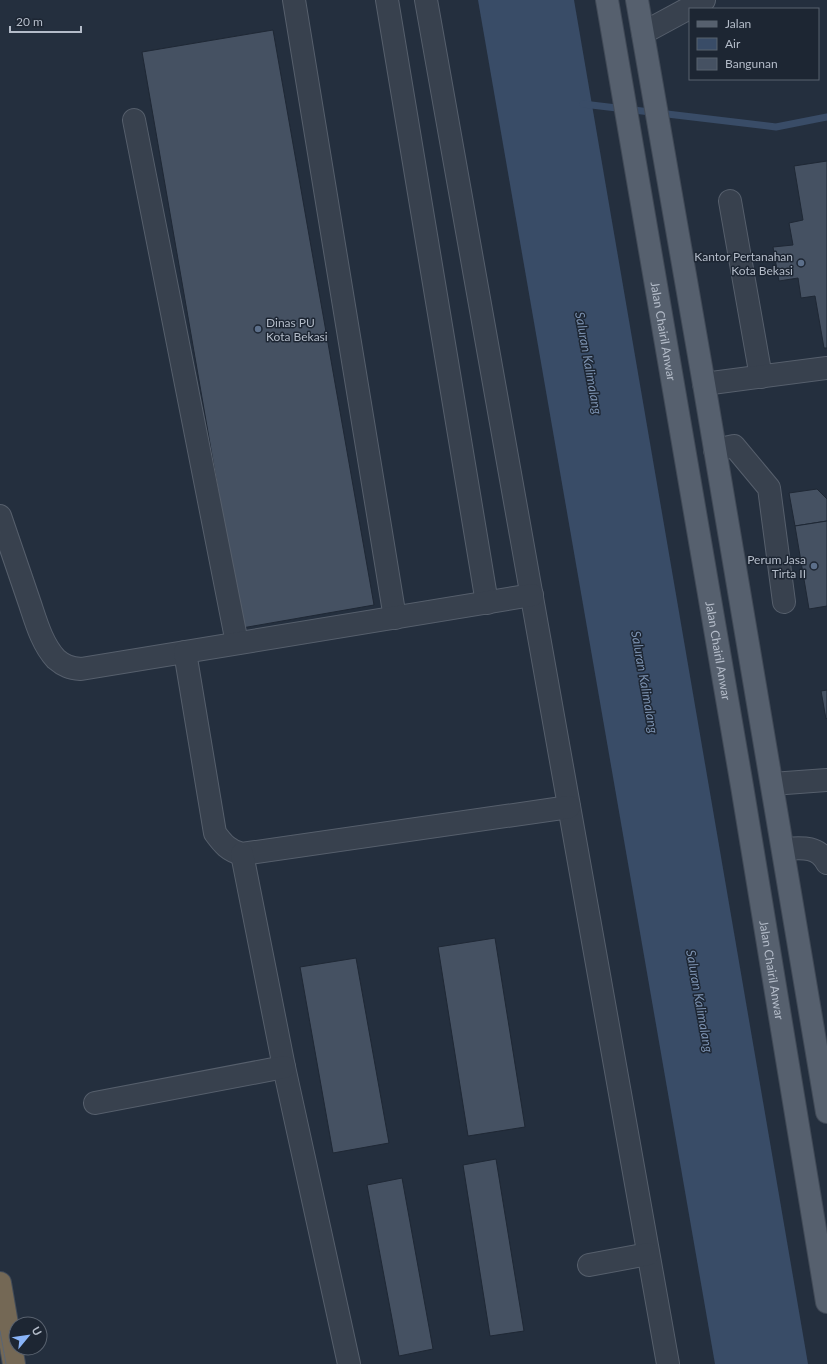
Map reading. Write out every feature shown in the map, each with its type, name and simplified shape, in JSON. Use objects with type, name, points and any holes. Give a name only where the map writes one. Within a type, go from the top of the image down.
[{"type":"highway","points":[[0,1283],[14,1364]]},
{"type":"main road","name":"Jalan Chairil Anwar","points":[[607,0],[742,786],[819,1212],[827,1302]]},
{"type":"main road","points":[[637,0],[704,384],[827,1112]]},
{"type":"main road","points":[[674,389],[704,384]]},
{"type":"main road","points":[[742,786],[772,784]]},
{"type":"street","points":[[294,0],[395,618]]},
{"type":"street","points":[[387,0],[487,603]]},
{"type":"street","points":[[426,0],[668,1364]]},
{"type":"street","points":[[642,33],[704,0]]},
{"type":"street","points":[[134,120],[237,644]]},
{"type":"street","points":[[730,201],[760,377]]},
{"type":"street","points":[[704,384],[827,368]]},
{"type":"street","points":[[715,450],[734,446],[769,488],[784,602]]},
{"type":"street","points":[[0,516],[47,646],[55,658],[70,668],[81,669],[532,595]]},
{"type":"street","points":[[185,652],[215,833],[227,848],[234,852],[242,854],[569,807]]},
{"type":"street","points":[[772,784],[827,780]]},
{"type":"street","points":[[783,849],[813,849],[824,858],[827,863]]},
{"type":"street","points":[[242,854],[284,1067],[349,1364]]},
{"type":"street","points":[[95,1103],[284,1067]]},
{"type":"street","points":[[589,1265],[648,1254]]},
{"type":"water","name":"Saluran Kalimalang","points":[[478,0],[574,0],[808,1364],[715,1364]]},
{"type":"building","name":"Dinas PU Kota Bekasi","points":[[273,30],[374,605],[242,628],[142,52]]},
{"type":"building","name":"Kantor Pertanahan Kota Bekasi","points":[[827,161],[827,348],[824,348],[815,296],[801,298],[798,278],[779,281],[773,247],[793,245],[789,223],[803,220],[794,166]]},
{"type":"building","points":[[817,489],[827,499],[827,521],[795,526],[789,493]]},
{"type":"building","name":"Perum Jasa Tirta II","points":[[827,521],[827,606],[809,609],[795,526]]},
{"type":"building","points":[[827,690],[827,718],[826,719],[821,691]]},
{"type":"building","points":[[495,938],[525,1127],[468,1136],[438,947]]},
{"type":"building","points":[[356,958],[389,1143],[333,1153],[300,967]]},
{"type":"building","points":[[496,1159],[524,1331],[490,1336],[463,1165]]},
{"type":"building","points":[[402,1178],[433,1349],[399,1356],[367,1185]]},
{"type":"waterway","points":[[583,104],[776,127],[827,117]]},
{"type":"tram line","points":[[0,1331],[6,1364]]},
{"type":"place","name":"Kantor Pertanahan Kota Bekasi","points":[[801,263]]},
{"type":"place","name":"Dinas PU Kota Bekasi","points":[[258,329]]},
{"type":"place","name":"Perum Jasa Tirta II","points":[[814,566]]}]
